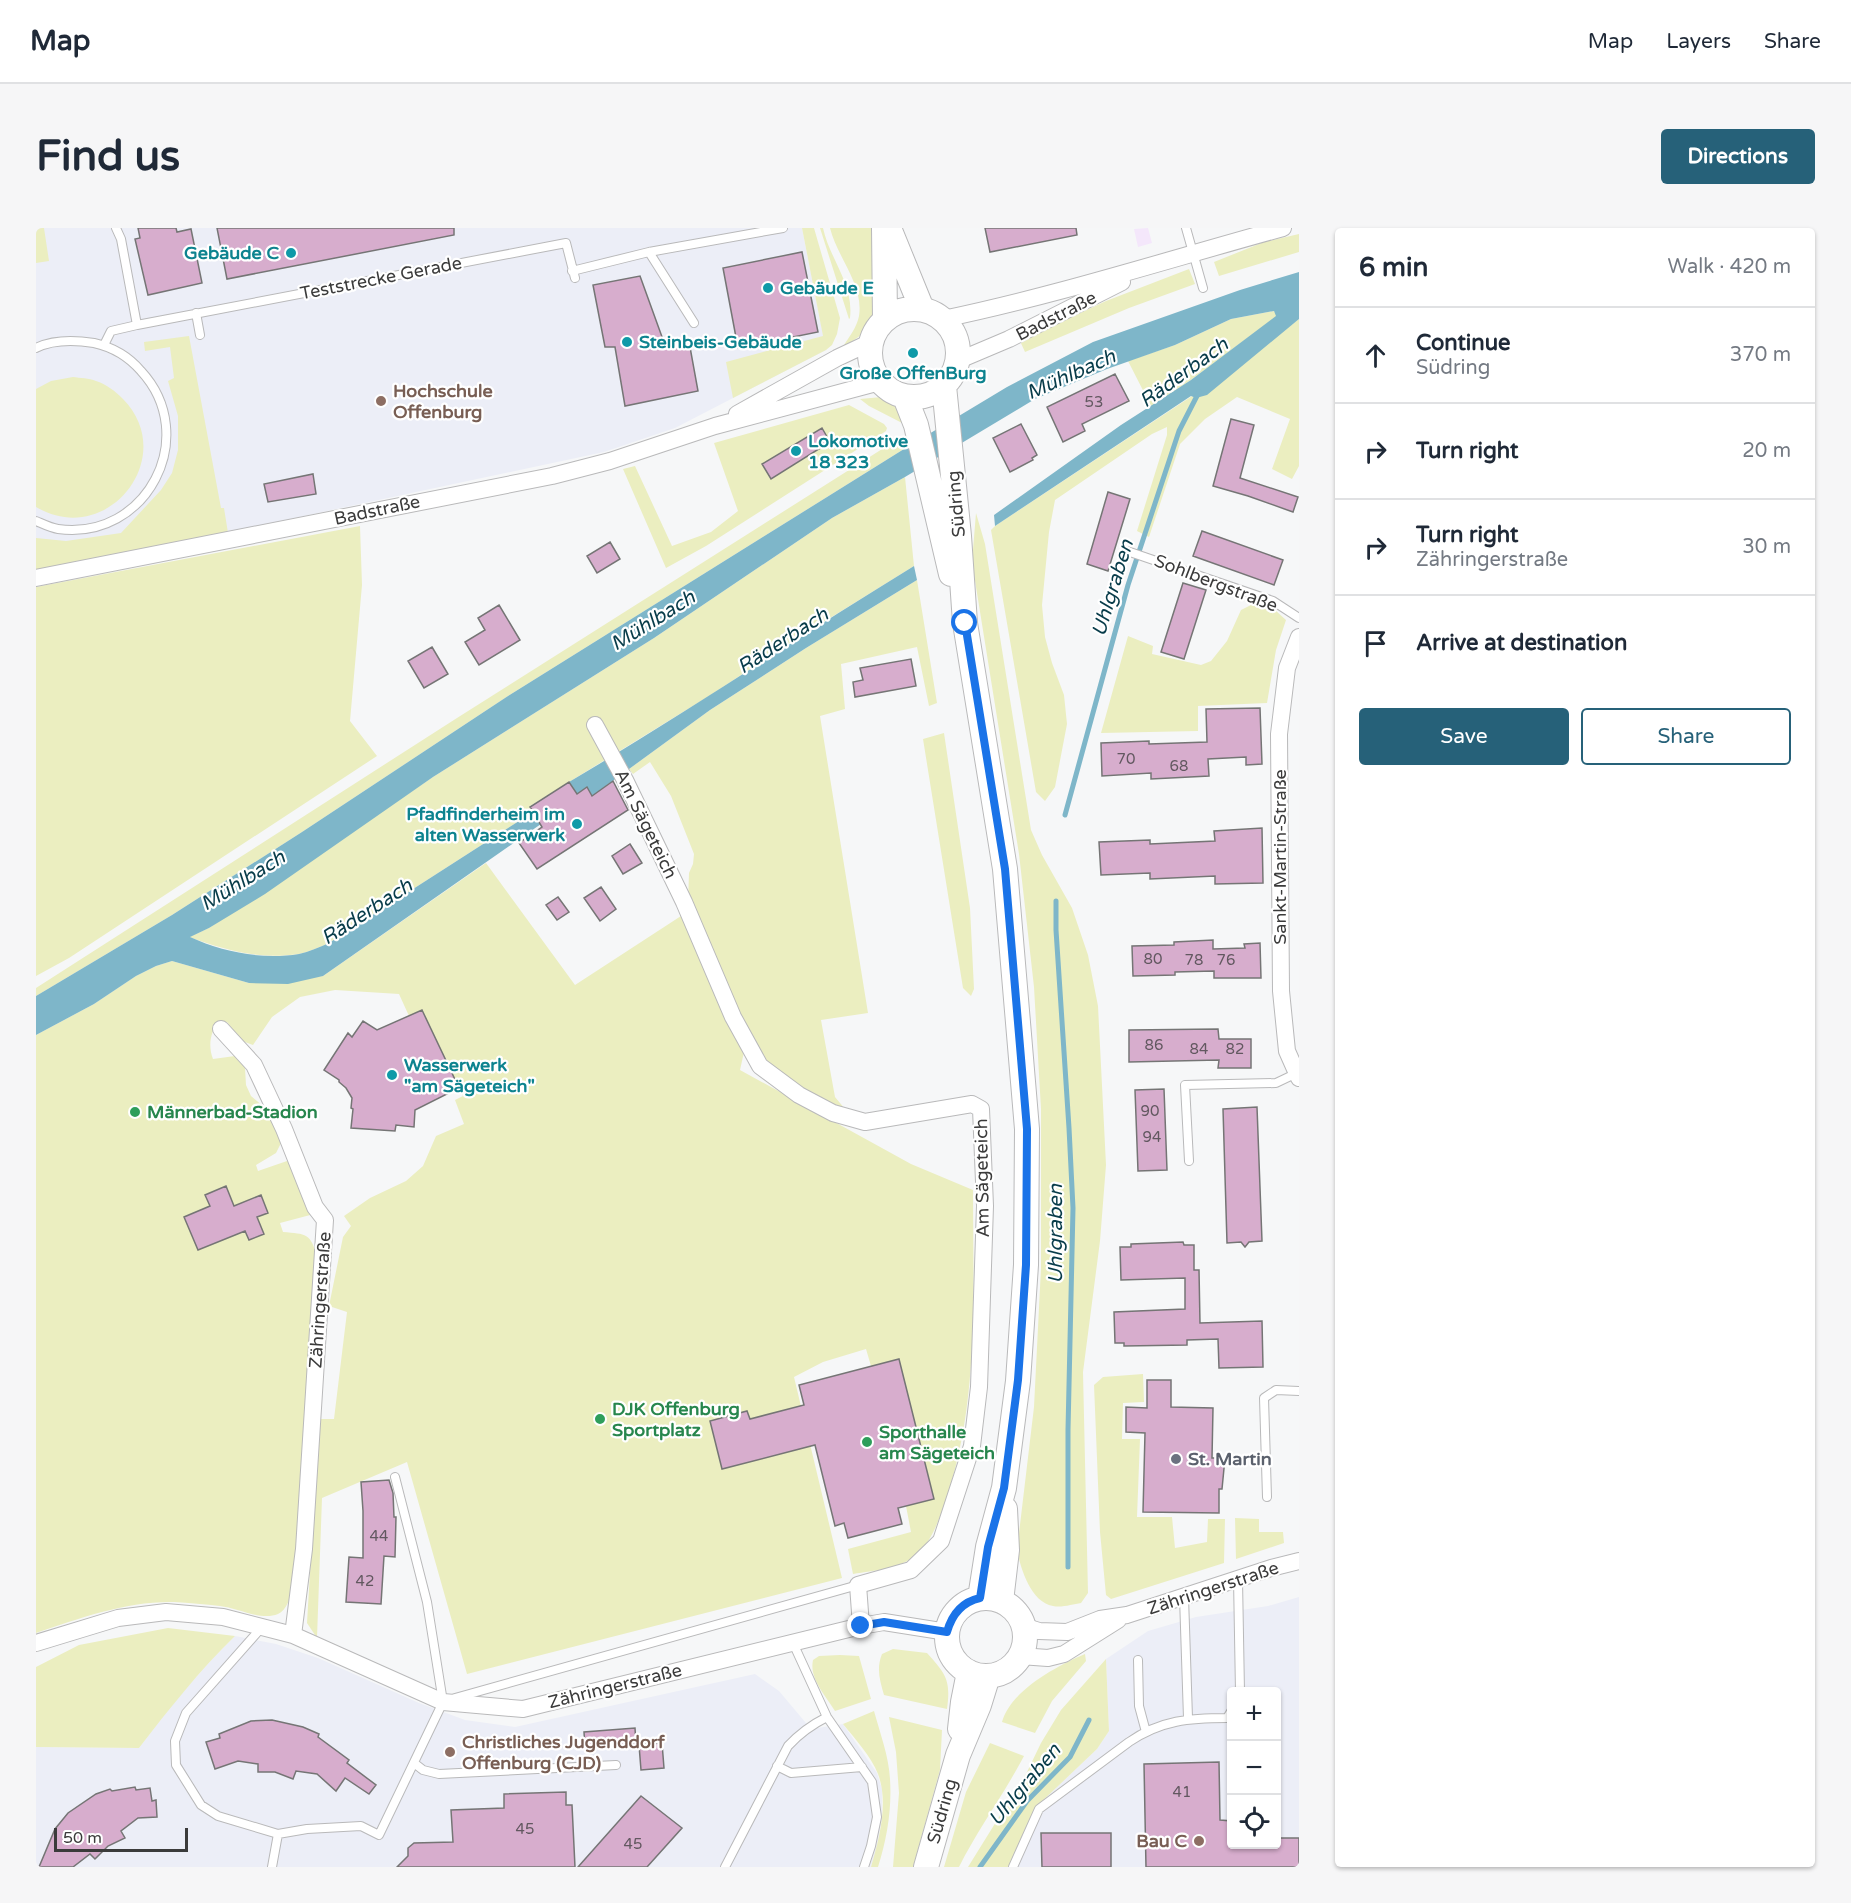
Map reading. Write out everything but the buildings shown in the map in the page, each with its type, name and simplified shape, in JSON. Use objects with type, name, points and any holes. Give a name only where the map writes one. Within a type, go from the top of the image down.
[{"type":"street","points":[[884,228],[885,320]]},
{"type":"street","points":[[889,228],[933,314],[952,331],[958,345],[957,361],[945,397],[905,397],[888,389],[880,382],[871,363],[871,342],[876,330],[885,320],[903,310],[933,314]]},
{"type":"street","name":"Badstraße","points":[[933,314],[1002,307],[1152,267],[1192,253],[1283,228]]},
{"type":"street","name":"Badstraße","points":[[957,361],[1009,339],[1152,267]]},
{"type":"street","name":"Badstraße","points":[[715,426],[837,358],[871,342]]},
{"type":"street","name":"Badstraße","points":[[36,578],[552,476],[610,461],[715,426],[880,382]]},
{"type":"street","name":"Südring","points":[[905,397],[916,425],[965,623]]},
{"type":"street","name":"Südring","points":[[945,397],[965,623],[1005,869],[1027,1129],[1026,1265],[1018,1380],[1004,1488],[1007,1550],[991,1599]]},
{"type":"street","name":"Sankt-Martin-Straße","points":[[1298,1072],[1287,1051],[1281,991],[1279,734],[1287,668],[1299,637]]},
{"type":"street","name":"Am Sägeteich","points":[[595,725],[625,780],[684,902],[733,1017],[760,1066],[799,1095],[833,1113],[865,1122],[972,1104],[981,1109],[985,1206],[979,1387],[972,1446],[941,1541],[911,1570],[858,1585]]},
{"type":"street","name":"Zähringerstraße","points":[[221,1029],[254,1065],[284,1129],[315,1207],[325,1220],[304,1550],[293,1635]]},
{"type":"street","name":"Zähringerstraße","points":[[1023,1626],[1052,1633],[1067,1632],[1100,1619],[1127,1616],[1299,1561]]},
{"type":"street","points":[[858,1585],[861,1626]]},
{"type":"street","points":[[991,1599],[1009,1605],[1018,1614],[1023,1626],[1025,1638],[1020,1656],[1007,1670],[979,1674],[961,1667],[952,1658],[947,1632],[950,1622],[960,1607],[991,1599]]},
{"type":"street","name":"Zähringerstraße","points":[[36,1643],[118,1618],[166,1612],[223,1617],[293,1635],[443,1702],[523,1709],[861,1626],[884,1622],[947,1632]]},
{"type":"street","name":"Zähringerstraße","points":[[1020,1656],[1048,1658],[1064,1654],[1127,1616]]},
{"type":"street","name":"Südring","points":[[926,1867],[958,1755],[980,1705],[979,1674]]},
{"type":"lane","points":[[116,228],[122,239],[137,325]]},
{"type":"lane","points":[[694,323],[649,252],[783,228]]},
{"type":"lane","points":[[1186,228],[1203,288]]},
{"type":"lane","name":"Teststrecke Gerade","points":[[104,345],[111,331],[137,325],[566,243],[574,274],[649,252]]},
{"type":"lane","points":[[196,313],[200,335]]},
{"type":"lane","points":[[36,348],[73,340],[104,345],[131,360],[153,383],[165,412],[167,443],[160,473],[142,500],[118,519],[88,529],[57,529],[36,521]]},
{"type":"lane","name":"Sohlbergstraße","points":[[1129,551],[1273,601],[1299,618]]},
{"type":"lane","points":[[1189,1161],[1185,1085],[1276,1083],[1298,1072]]},
{"type":"lane","points":[[1267,1497],[1264,1398],[1276,1390],[1299,1390]]},
{"type":"lane","points":[[263,1626],[186,1713],[175,1741],[176,1766],[201,1805],[218,1816],[278,1834],[316,1828],[361,1826],[379,1834],[443,1702],[427,1602],[395,1477]]},
{"type":"lane","points":[[1238,1579],[1240,1687]]},
{"type":"lane","points":[[443,1702],[858,1585]]},
{"type":"lane","points":[[1184,1597],[1188,1718]]},
{"type":"lane","points":[[793,1643],[827,1718],[872,1782],[877,1817],[864,1867]]},
{"type":"lane","points":[[1138,1660],[1140,1706],[1146,1732]]},
{"type":"lane","points":[[725,1867],[788,1746],[812,1724],[827,1718]]},
{"type":"lane","points":[[1013,1867],[1039,1809],[1146,1732],[1188,1718],[1227,1718]]},
{"type":"lane","points":[[414,1763],[423,1770],[439,1774],[616,1765]]},
{"type":"lane","points":[[777,1766],[790,1773],[862,1767]]},
{"type":"lane","points":[[272,1867],[278,1834]]},
{"type":"shaded area","name":"Hochschule Offenburg","points":[[36,228],[802,228],[826,350],[675,428],[604,452],[36,573]]},
{"type":"shaded area","points":[[1148,228],[1152,243],[1138,247],[1134,229]]},
{"type":"shaded area","points":[[1299,1597],[1299,1867],[1008,1867],[1036,1807],[1097,1749],[1109,1731],[1106,1659],[1148,1631],[1196,1617],[1268,1606]]},
{"type":"shaded area","name":"Christliches Jugenddorf Offenburg (CJD)","points":[[235,1636],[276,1644],[318,1658],[419,1703],[465,1720],[515,1727],[755,1674],[779,1691],[811,1729],[843,1724],[877,1773],[882,1789],[882,1817],[871,1867],[36,1867],[36,1747],[139,1748],[175,1701]]},
{"type":"green space","points":[[36,228],[44,228],[49,261],[36,263]]},
{"type":"green space","points":[[802,228],[814,228],[840,318],[837,334],[832,345],[826,350],[733,398],[726,362],[823,336]]},
{"type":"green space","points":[[820,228],[823,228],[845,283],[850,306],[849,319]]},
{"type":"green space","points":[[830,228],[872,228],[878,285],[875,317],[866,330],[845,346],[859,316],[858,293]]},
{"type":"green space","points":[[1299,234],[1299,252],[1219,276],[1214,262],[1264,242]]},
{"type":"green space","points":[[1189,269],[1195,284],[1129,308],[1025,352],[1020,341],[1106,301]]},
{"type":"green space","points":[[1274,311],[1277,316],[1191,380],[1151,406],[1128,361],[1175,345],[1231,319]]},
{"type":"green space","points":[[1299,319],[1299,466],[1292,479],[1272,469],[1290,419],[1237,397],[1205,419],[1180,444],[1149,537],[1137,531],[1167,435],[1167,427],[1152,434],[1055,500],[1049,532],[1042,605],[1045,637],[1064,695],[1067,724],[1055,787],[1045,801],[1036,792],[991,530],[1192,396],[1196,398]]},
{"type":"green space","points":[[189,336],[221,508],[224,508],[228,533],[36,573],[36,538],[66,541],[121,533],[161,490],[172,473],[178,450],[178,416],[168,381],[174,378],[170,347],[145,351],[144,342]]},
{"type":"green space","points":[[73,377],[100,382],[123,399],[139,422],[143,446],[139,470],[128,490],[110,507],[88,516],[62,517],[36,507],[36,389],[51,381]]},
{"type":"green space","points":[[882,397],[894,400],[904,424],[860,399]]},
{"type":"green space","points":[[849,405],[884,424],[886,431],[706,546],[666,568],[623,469],[635,466],[672,546],[711,532],[738,511],[714,443]]},
{"type":"green space","points":[[898,439],[904,449],[508,696],[172,915],[36,996],[36,988]]},
{"type":"green space","points":[[905,477],[914,566],[530,806],[533,812],[329,943],[310,951],[285,956],[257,955],[229,950],[189,937],[209,928],[433,777],[654,638],[832,518]]},
{"type":"green space","points":[[976,513],[985,544],[1031,830],[1042,855],[1072,908],[1088,955],[1098,1006],[1106,1165],[1100,1241],[1083,1372],[1088,1593],[1081,1603],[1060,1607],[1045,1603],[1033,1592],[1024,1575],[1017,1550],[1034,1407],[1041,1268],[1041,1109],[1034,987],[1019,854],[972,562]]},
{"type":"green space","points":[[360,526],[362,585],[350,721],[377,756],[69,958],[36,976],[36,587]]},
{"type":"green space","points":[[917,580],[937,703],[929,706],[917,647],[841,664],[845,709],[820,716],[868,1013],[821,1020],[835,1097],[845,1109],[831,1107],[797,1087],[763,1058],[746,1028],[688,902],[689,873],[694,854],[671,796],[650,762],[633,774],[629,769],[710,710]]},
{"type":"green space","points":[[1253,604],[1275,610],[1286,620],[1276,650],[1267,703],[1198,706],[1198,731],[1101,733],[1128,636],[1153,646],[1152,654],[1201,665],[1211,661],[1227,641],[1241,610]]},
{"type":"green space","points":[[944,733],[970,908],[974,989],[971,996],[963,988],[923,739]]},
{"type":"green space","points":[[486,863],[575,985],[681,916],[744,1052],[740,1070],[911,1164],[973,1190],[973,1312],[969,1393],[954,1472],[942,1511],[929,1540],[922,1550],[902,1563],[853,1574],[848,1549],[911,1532],[906,1506],[934,1498],[899,1360],[871,1366],[866,1349],[823,1362],[794,1377],[842,1578],[467,1674],[407,1462],[322,1498],[317,1638],[307,1623],[319,1419],[334,1419],[347,1312],[329,1306],[343,1237],[351,1226],[344,1216],[370,1198],[406,1181],[423,1166],[436,1136],[464,1124],[455,1100],[463,1096],[422,1010],[409,1016],[399,994],[335,990],[300,997],[272,1017],[253,1045],[242,1041],[227,1022],[219,1022],[212,1034],[210,1044],[213,1059],[235,1056],[241,1059],[245,1068],[246,1085],[251,1096],[270,1112],[281,1143],[276,1153],[256,1165],[258,1171],[287,1161],[293,1163],[314,1214],[280,1223],[283,1232],[302,1234],[310,1239],[317,1257],[298,1545],[294,1583],[288,1603],[284,1610],[271,1616],[203,1604],[156,1602],[139,1604],[121,1607],[36,1633],[36,1035],[94,1004],[136,976],[172,961],[249,983],[323,976]]},
{"type":"green space","points":[[1143,1374],[1144,1402],[1123,1403],[1122,1439],[1140,1439],[1137,1517],[1172,1517],[1175,1548],[1207,1542],[1208,1519],[1225,1519],[1224,1563],[1111,1599],[1106,1595],[1100,1532],[1094,1385],[1103,1377]]},
{"type":"green space","points":[[1235,1518],[1259,1519],[1259,1532],[1283,1532],[1284,1543],[1236,1559]]},
{"type":"green space","points":[[168,1628],[235,1636],[185,1690],[139,1748],[36,1747],[36,1667],[79,1645]]},
{"type":"green space","points":[[893,1649],[927,1653],[946,1678],[947,1709],[884,1695],[879,1675],[880,1659],[882,1654]]},
{"type":"green space","points":[[1085,1654],[1086,1661],[1052,1701],[1035,1733],[1002,1722],[1007,1710],[1015,1700],[1036,1680]]},
{"type":"green space","points":[[819,1656],[859,1656],[871,1699],[835,1711],[819,1686],[812,1667],[813,1660]]},
{"type":"green space","points":[[1106,1659],[1109,1731],[1097,1749],[1036,1807],[1008,1867],[968,1867],[1027,1772],[1061,1710]]},
{"type":"green space","points":[[874,1711],[888,1762],[890,1790],[888,1824],[878,1867],[871,1867],[882,1821],[881,1785],[871,1761],[843,1724]]},
{"type":"green space","points":[[889,1717],[942,1730],[940,1770],[913,1867],[893,1867],[899,1793],[896,1752]]},
{"type":"green space","points":[[990,1743],[1024,1756],[959,1867],[944,1867],[966,1792]]},
{"type":"water","name":"Mühlbach","points":[[1299,272],[1299,319],[1207,395],[1196,398],[1191,396],[995,526],[994,515],[1121,425],[1191,380],[1276,316],[1274,311],[1231,319],[1175,345],[1107,369],[1035,399],[832,518],[654,638],[433,777],[265,894],[190,937],[229,951],[257,955],[285,956],[310,951],[329,943],[533,812],[541,824],[323,976],[288,984],[249,983],[172,961],[136,976],[94,1004],[36,1035],[36,996],[172,915],[508,696],[904,449],[1007,387],[1093,342],[1240,290]]},
{"type":"water","points":[[914,566],[917,580],[710,710],[592,796],[587,787],[577,794],[569,782],[656,729]]},
{"type":"waterway","name":"Uhlgraben","points":[[1065,815],[1128,585],[1179,431],[1199,392]]},
{"type":"waterway","name":"Uhlgraben","points":[[1056,901],[1073,1208],[1068,1430],[1068,1567]]},
{"type":"waterway","name":"Uhlgraben","points":[[980,1867],[1027,1801],[1070,1757],[1089,1720]]},
{"type":"place","name":"Gebäude C","points":[[291,253]]},
{"type":"place","name":"Gebäude E","points":[[768,288]]},
{"type":"place","name":"Steinbeis-Gebäude","points":[[627,342]]},
{"type":"place","name":"Große OffenBurg","points":[[913,353]]},
{"type":"place","name":"Hochschule Offenburg","points":[[381,401]]},
{"type":"place","name":"Lokomotive 18 323","points":[[796,451]]},
{"type":"place","name":"Pfadfinderheim im alten Wasserwerk","points":[[577,824]]},
{"type":"place","name":"Wasserwerk \"am Sägeteich\"","points":[[392,1075]]},
{"type":"place","name":"Männerbad-Stadion","points":[[135,1112]]},
{"type":"place","name":"DJK Offenburg Sportplatz","points":[[600,1419]]},
{"type":"place","name":"Sporthalle am Sägeteich","points":[[867,1442]]},
{"type":"place","name":"St. Martin","points":[[1176,1459]]},
{"type":"place","name":"Christliches Jugenddorf Offenburg (CJD)","points":[[450,1752]]},
{"type":"place","name":"Bau C","points":[[1199,1841]]},
{"type":"route","points":[[861,1626],[884,1622],[947,1632],[950,1622],[960,1607],[980,1598],[988,1547],[1004,1488],[1018,1380],[1026,1265],[1027,1129],[1005,869],[965,623]]},
{"type":"water label","name":"Räderbach","points":[[1184,373]]},
{"type":"water label","name":"Räderbach","points":[[783,641]]},
{"type":"water label","name":"Räderbach","points":[[367,912]]}]
